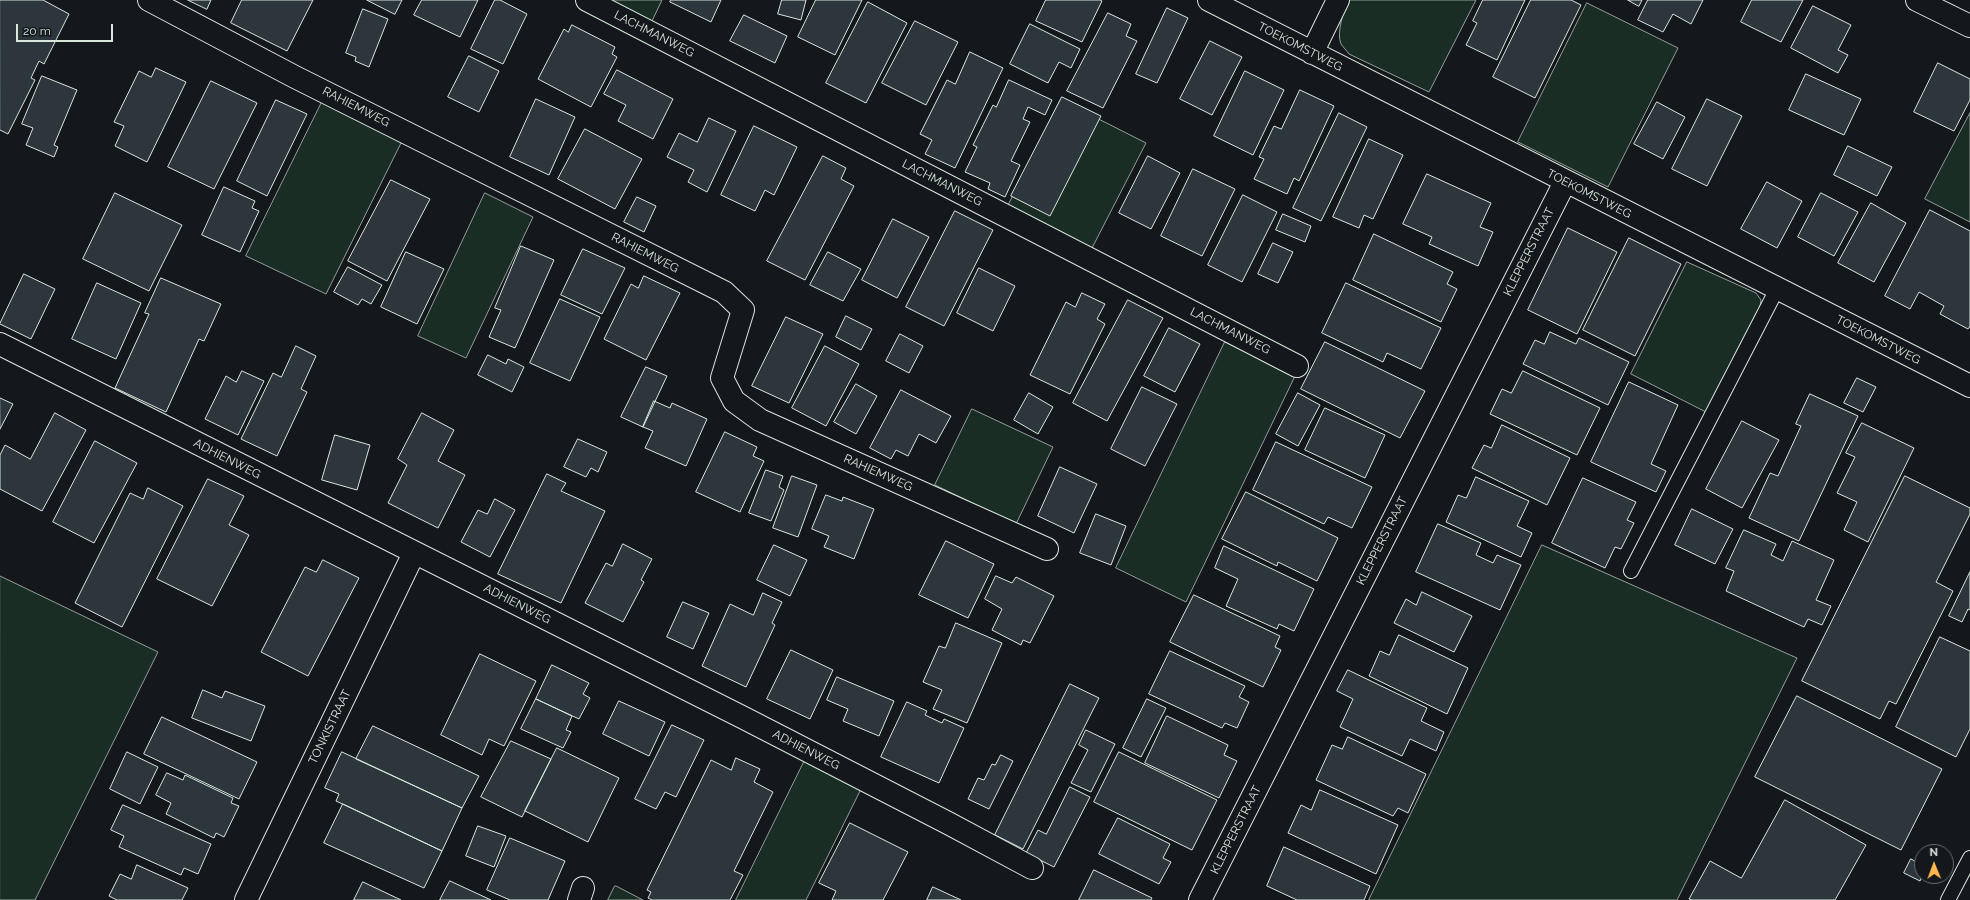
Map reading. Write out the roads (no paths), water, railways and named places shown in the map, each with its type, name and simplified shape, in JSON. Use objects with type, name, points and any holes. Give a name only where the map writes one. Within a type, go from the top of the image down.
[{"type":"street","name":"RAHIEMWEG","points":[[149,0],[295,77],[724,292],[743,310],[722,378],[734,401],[760,420],[1047,548]]},
{"type":"street","name":"LACHMANWEG","points":[[588,0],[1297,366]]},
{"type":"street","name":"TOEKOMSTWEG","points":[[1209,0],[1565,182],[1970,386]]},
{"type":"street","points":[[1312,53],[1338,0]]},
{"type":"street","points":[[1917,0],[1970,26]]},
{"type":"street","name":"KLEPPERSTRAAT","points":[[1200,900],[1565,182]]},
{"type":"street","name":"ADHIENWEG","points":[[0,344],[744,718],[1032,868]]},
{"type":"street","name":"TONKISTRAAT","points":[[246,900],[414,553]]},
{"type":"lane","points":[[1631,571],[1777,289]]},
{"type":"lane","points":[[1948,900],[1970,858]]}]
